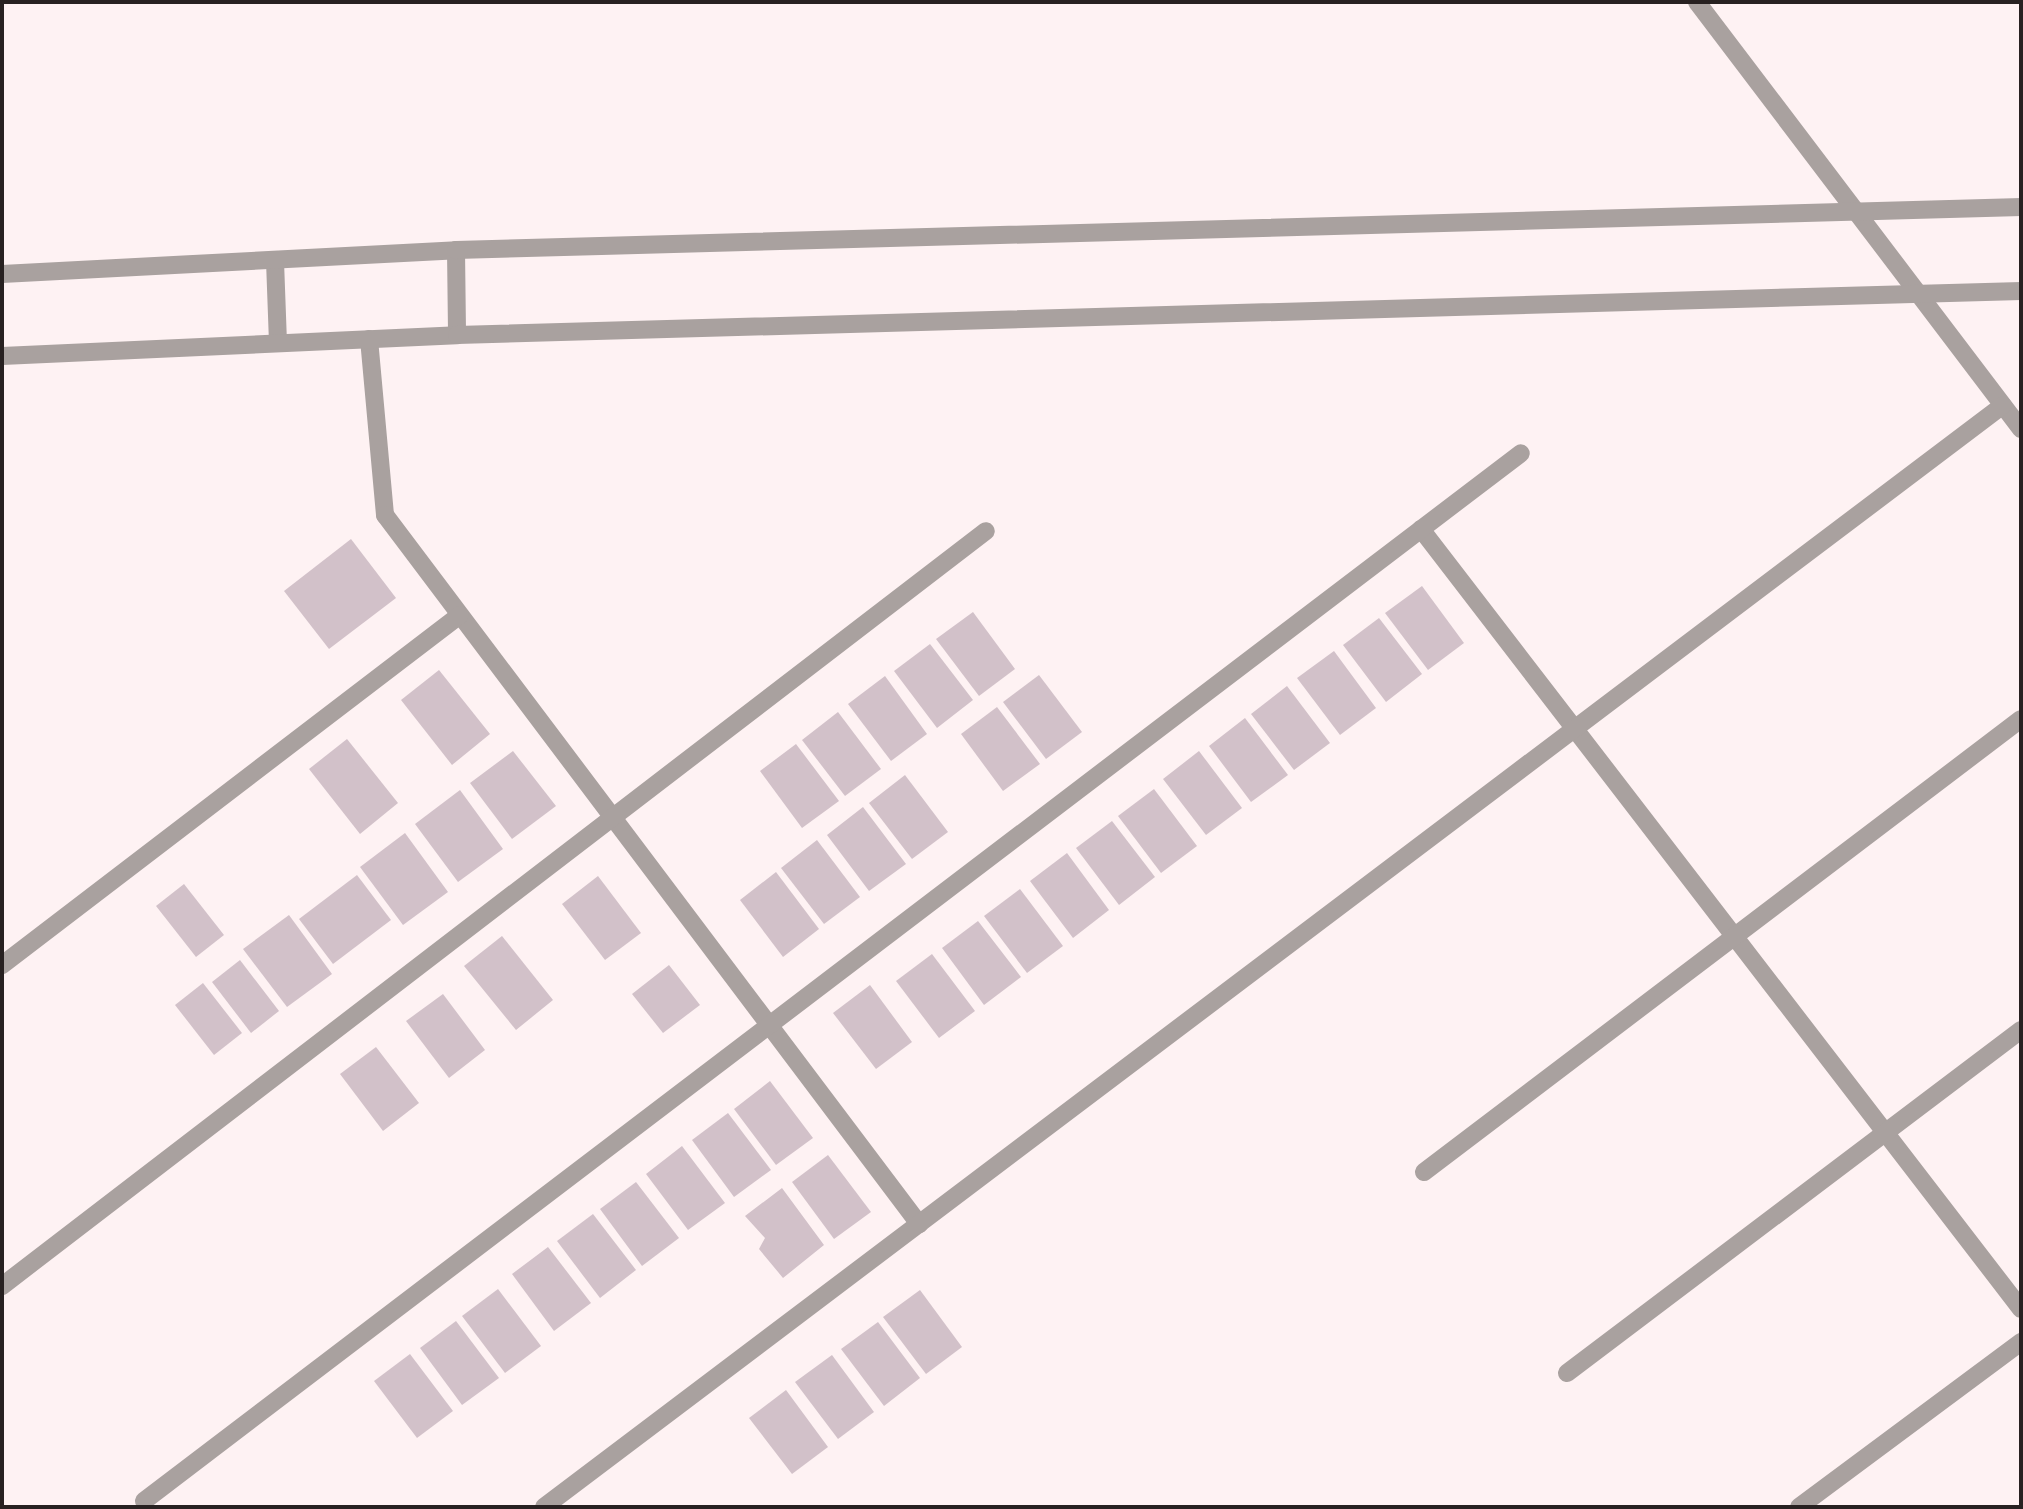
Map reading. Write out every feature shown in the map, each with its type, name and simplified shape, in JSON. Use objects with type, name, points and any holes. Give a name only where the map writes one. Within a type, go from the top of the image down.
[{"type":"street","points":[[1697,2],[2021,429]]},
{"type":"street","points":[[2,274],[456,250],[2021,207]]},
{"type":"street","points":[[456,250],[457,335]]},
{"type":"street","points":[[275,261],[278,344]]},
{"type":"street","points":[[2,356],[457,335],[2021,291]]},
{"type":"street","points":[[369,339],[385,515],[919,1224]]},
{"type":"street","points":[[544,1507],[2003,405]]},
{"type":"street","points":[[144,1501],[1521,453]]},
{"type":"street","points":[[1422,528],[2021,1309]]},
{"type":"street","points":[[2,1286],[986,531]]},
{"type":"street","points":[[2,965],[460,615]]},
{"type":"street","points":[[1423,1172],[2021,719]]},
{"type":"street","points":[[1567,1373],[2021,1030]]},
{"type":"street","points":[[1799,1507],[2021,1342]]},
{"type":"building","points":[[351,539],[396,598],[329,649],[284,591]]},
{"type":"building","points":[[1422,586],[1464,643],[1428,670],[1385,613]]},
{"type":"building","points":[[973,612],[1015,669],[979,696],[936,639]]},
{"type":"building","points":[[1379,618],[1422,674],[1386,702],[1343,645]]},
{"type":"building","points":[[930,644],[973,700],[937,728],[894,671]]},
{"type":"building","points":[[1334,651],[1376,708],[1340,735],[1297,678]]},
{"type":"building","points":[[439,670],[490,734],[452,765],[401,700]]},
{"type":"building","points":[[1039,675],[1082,732],[1046,759],[1003,702]]},
{"type":"building","points":[[885,676],[927,734],[891,761],[848,704]]},
{"type":"building","points":[[1287,686],[1330,743],[1294,770],[1251,714]]},
{"type":"building","points":[[997,707],[1040,764],[1003,791],[961,734]]},
{"type":"building","points":[[838,712],[881,769],[845,796],[802,740]]},
{"type":"building","points":[[1245,718],[1288,775],[1251,802],[1209,746]]},
{"type":"building","points":[[347,739],[398,803],[360,834],[309,769]]},
{"type":"building","points":[[796,744],[839,801],[802,828],[760,771]]},
{"type":"building","points":[[513,751],[556,806],[512,839],[470,783]]},
{"type":"building","points":[[1199,751],[1242,808],[1206,835],[1163,779]]},
{"type":"building","points":[[905,775],[948,832],[912,859],[869,803]]},
{"type":"building","points":[[1154,789],[1197,846],[1161,873],[1118,816]]},
{"type":"building","points":[[460,790],[503,849],[458,882],[415,824]]},
{"type":"building","points":[[863,807],[906,864],[869,891],[827,835]]},
{"type":"building","points":[[1112,821],[1155,877],[1119,905],[1076,848]]},
{"type":"building","points":[[405,833],[448,892],[403,925],[360,867]]},
{"type":"building","points":[[817,840],[860,897],[824,924],[781,868]]},
{"type":"building","points":[[1067,853],[1109,910],[1073,938],[1030,881]]},
{"type":"building","points":[[776,872],[819,929],[783,957],[740,900]]},
{"type":"building","points":[[357,875],[391,920],[333,964],[299,919]]},
{"type":"building","points":[[598,876],[641,933],[605,960],[562,904]]},
{"type":"building","points":[[184,884],[224,935],[196,957],[156,906]]},
{"type":"building","points":[[1020,889],[1063,946],[1027,973],[984,916]]},
{"type":"building","points":[[289,915],[332,974],[287,1007],[243,949]]},
{"type":"building","points":[[978,921],[1021,977],[984,1005],[942,948]]},
{"type":"building","points":[[502,936],[553,1000],[516,1030],[464,966]]},
{"type":"building","points":[[932,954],[975,1011],[939,1038],[896,981]]},
{"type":"building","points":[[240,960],[279,1011],[251,1033],[212,982]]},
{"type":"building","points":[[669,965],[700,1005],[663,1033],[632,994]]},
{"type":"building","points":[[203,983],[242,1033],[214,1055],[175,1005]]},
{"type":"building","points":[[870,985],[912,1042],[876,1069],[833,1013]]},
{"type":"building","points":[[443,994],[485,1050],[449,1078],[406,1021]]},
{"type":"building","points":[[376,1047],[419,1103],[383,1131],[340,1074]]},
{"type":"building","points":[[770,1081],[813,1138],[776,1165],[734,1109]]},
{"type":"building","points":[[728,1113],[771,1170],[734,1197],[692,1140]]},
{"type":"building","points":[[682,1146],[725,1203],[688,1230],[646,1174]]},
{"type":"building","points":[[828,1155],[871,1212],[834,1239],[792,1182]]},
{"type":"building","points":[[636,1182],[679,1238],[642,1266],[600,1209]]},
{"type":"building","points":[[782,1188],[824,1245],[783,1278],[759,1249],[765,1238],[745,1216]]},
{"type":"building","points":[[593,1214],[636,1270],[600,1298],[557,1241]]},
{"type":"building","points":[[548,1247],[591,1303],[554,1331],[512,1274]]},
{"type":"building","points":[[498,1289],[541,1346],[505,1373],[462,1316]]},
{"type":"building","points":[[920,1290],[962,1347],[926,1374],[883,1317]]},
{"type":"building","points":[[456,1321],[499,1378],[462,1405],[420,1348]]},
{"type":"building","points":[[878,1322],[920,1378],[884,1406],[841,1349]]},
{"type":"building","points":[[410,1354],[453,1411],[417,1438],[374,1381]]},
{"type":"building","points":[[832,1355],[874,1412],[838,1439],[795,1382]]},
{"type":"building","points":[[786,1390],[828,1447],[792,1474],[749,1418]]}]
